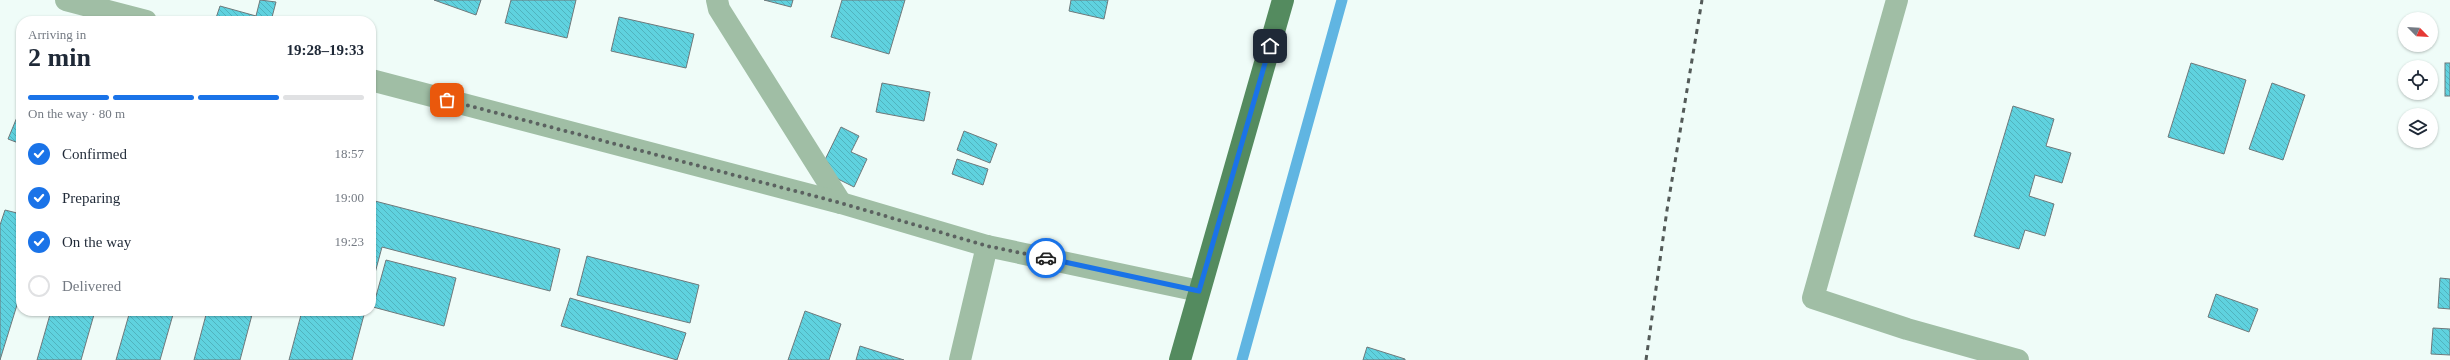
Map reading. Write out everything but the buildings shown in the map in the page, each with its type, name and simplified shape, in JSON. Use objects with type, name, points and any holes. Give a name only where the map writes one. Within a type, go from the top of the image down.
[{"type":"main road","points":[[1180,360],[1283,0]]},
{"type":"street","points":[[66,0],[127,16]]},
{"type":"street","points":[[717,0],[719,9],[841,203]]},
{"type":"street","points":[[1897,0],[1813,298],[1907,329],[2018,360]]},
{"type":"street","points":[[376,81],[841,203],[987,246],[1199,291]]},
{"type":"street","points":[[960,360],[987,246]]},
{"type":"waterway","points":[[1242,360],[1342,0]]},
{"type":"railway","points":[[1646,360],[1667,210],[1702,0]]},
{"type":"way so far","points":[[447,100],[841,203],[987,246],[1046,258]]},
{"type":"route","points":[[1046,258],[1199,291],[1270,46]]}]
